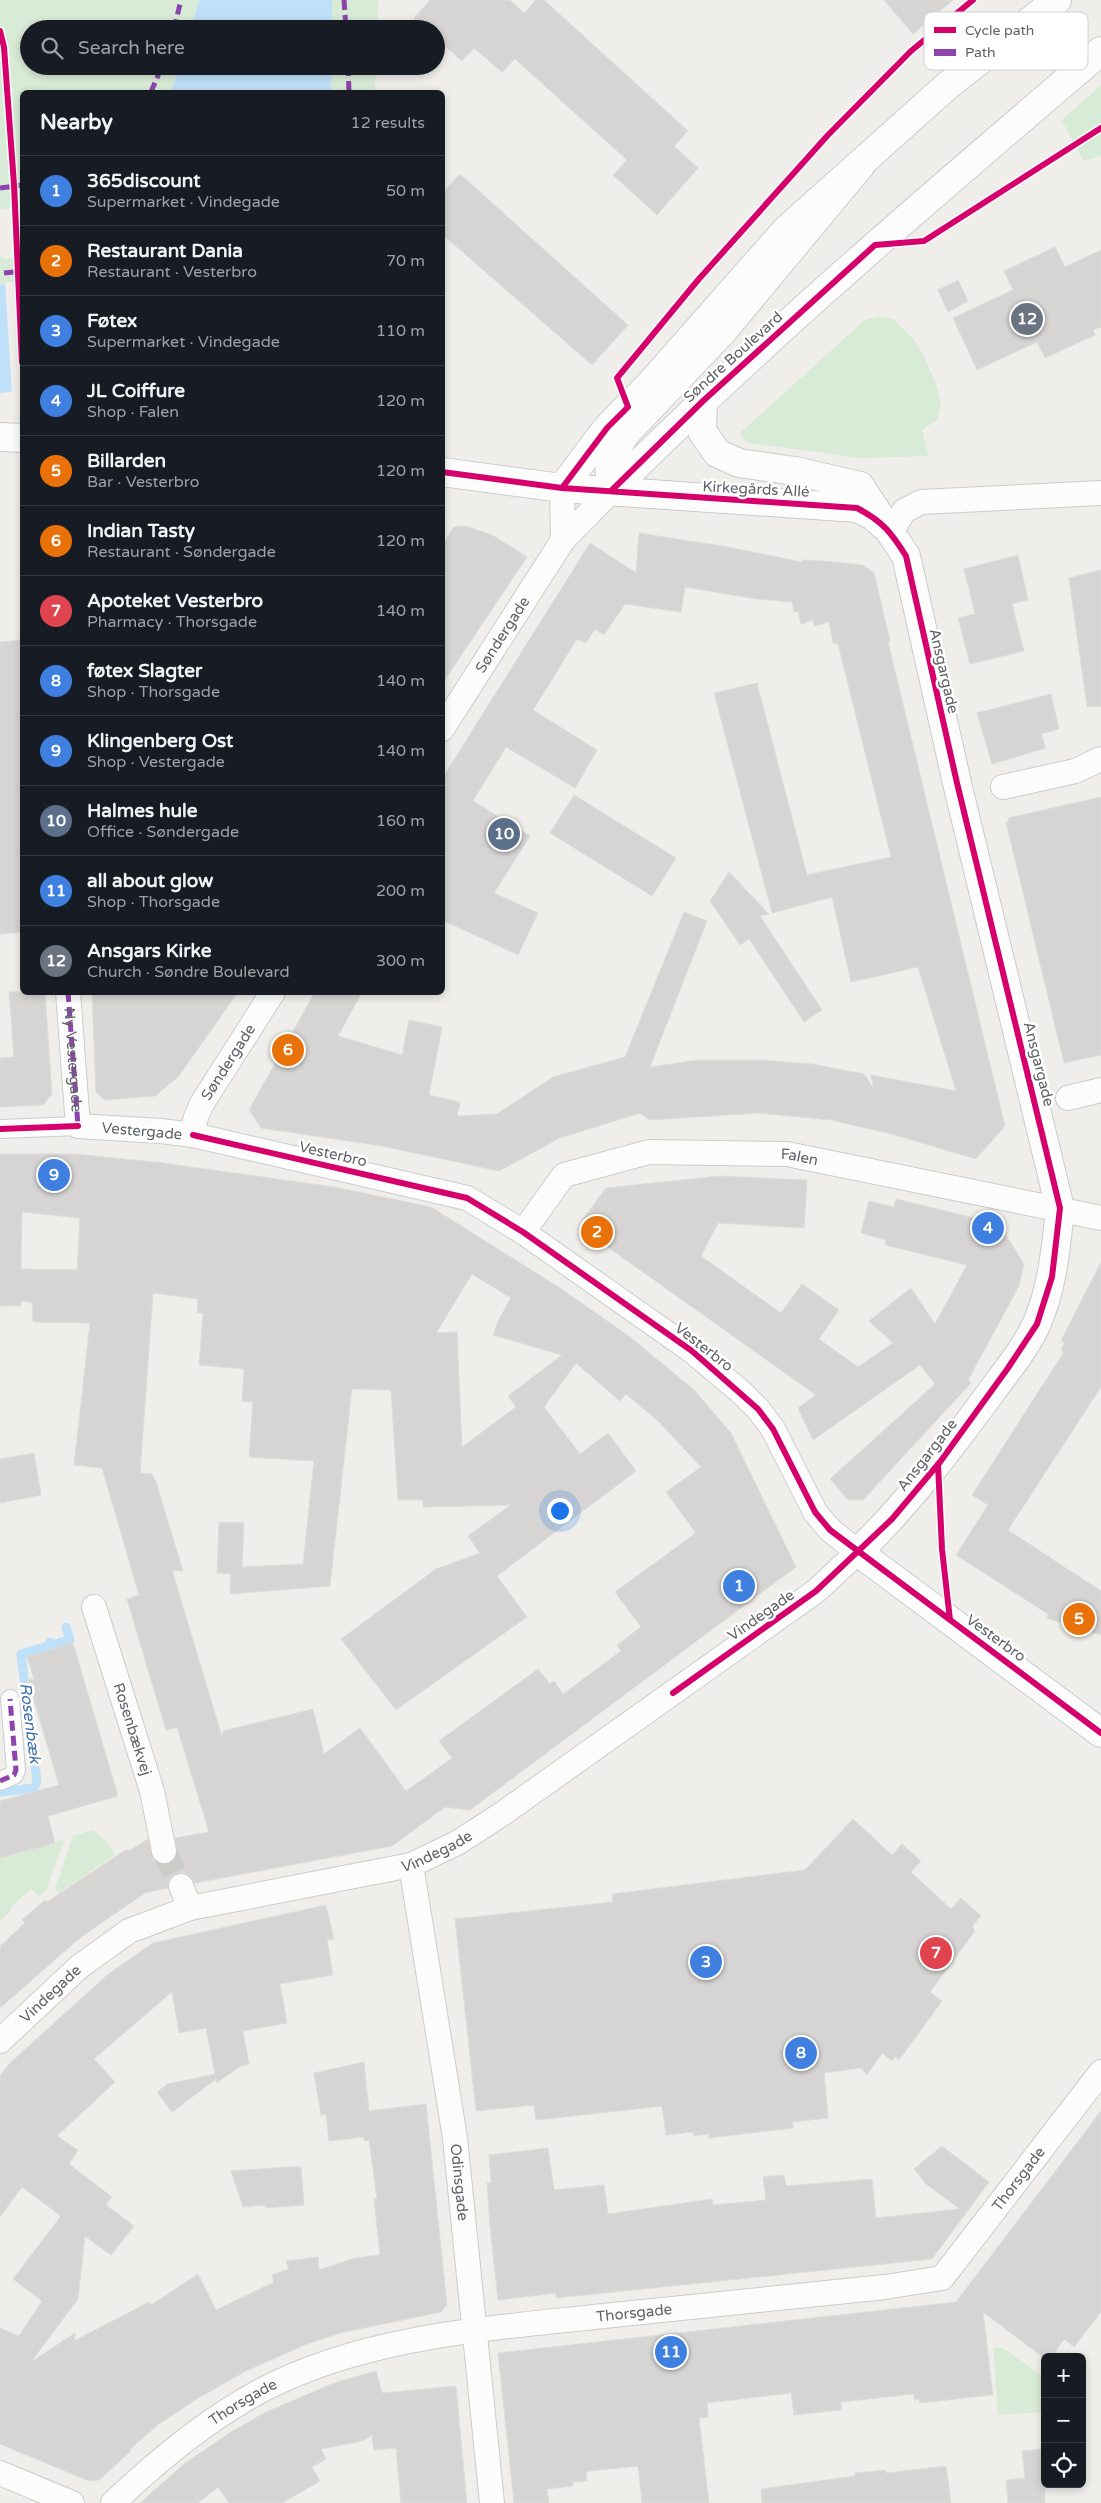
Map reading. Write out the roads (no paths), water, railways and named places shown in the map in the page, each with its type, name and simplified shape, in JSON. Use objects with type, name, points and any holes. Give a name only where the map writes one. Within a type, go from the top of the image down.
[{"type":"main road","points":[[1041,12],[1056,0]]},
{"type":"main road","name":"Søndre Boulevard","points":[[1088,62],[1101,51]]},
{"type":"main road","points":[[562,488],[607,428],[651,383],[786,230],[967,70]]},
{"type":"main road","name":"Søndre Boulevard","points":[[611,491],[703,401],[875,245],[1079,70]]},
{"type":"main road","points":[[611,491],[609,461],[626,433],[724,331],[860,165]]},
{"type":"main road","points":[[703,401],[702,431],[717,453],[739,464],[796,471],[860,486],[891,532]]},
{"type":"main road","points":[[0,437],[20,438]]},
{"type":"main road","name":"Kirkegårds Allé","points":[[445,472],[562,488],[857,508],[873,516],[891,532]]},
{"type":"main road","name":"Ansgargade","points":[[858,1552],[892,1519],[940,1462],[1008,1368],[1037,1324],[1052,1278],[1060,1208],[957,782],[906,556],[891,532]]},
{"type":"main road","name":"Vesterbro","points":[[858,1552],[1101,1732]]},
{"type":"street","points":[[562,488],[563,540]]},
{"type":"street","name":"Søndergade","points":[[445,724],[563,540],[611,491]]},
{"type":"street","points":[[891,532],[904,511],[921,502],[1101,494]]},
{"type":"street","points":[[1003,787],[1075,771],[1101,759]]},
{"type":"street","name":"Ny Vestergade","points":[[68,995],[78,1126]]},
{"type":"street","name":"Søndergade","points":[[193,1135],[195,1120],[201,1105],[271,995]]},
{"type":"street","points":[[1068,1098],[1101,1090]]},
{"type":"street","name":"Vestergade","points":[[0,1128],[78,1126],[193,1135]]},
{"type":"street","name":"Vesterbro","points":[[193,1135],[468,1198],[523,1232],[692,1351],[758,1408],[773,1429],[815,1512],[830,1530],[858,1552]]},
{"type":"street","name":"Falen","points":[[523,1232],[564,1175],[649,1152],[787,1154],[1060,1208],[1101,1218]]},
{"type":"street","name":"Vindegade","points":[[0,2041],[79,1967],[129,1931],[190,1908],[411,1865],[457,1843],[502,1814],[816,1591],[858,1552]]},
{"type":"street","name":"Rosenbækvej","points":[[94,1607],[152,1791],[164,1851]]},
{"type":"street","points":[[0,1780],[14,1774],[16,1770],[10,1699]]},
{"type":"street","name":"Odinsgade","points":[[411,1865],[455,2138],[492,2503]]},
{"type":"street","points":[[181,1886],[190,1908]]},
{"type":"street","name":"Thorsgade","points":[[113,2503],[171,2452],[220,2416],[265,2389],[316,2368],[374,2349],[474,2330],[885,2286],[942,2278],[1101,2072]]},
{"type":"street","points":[[0,2473],[72,2503]]},
{"type":"water","points":[[199,0],[332,0],[332,20],[193,20]]},
{"type":"water","points":[[176,75],[332,75],[331,90],[172,90]]},
{"type":"water","points":[[20,284],[20,390],[0,393],[0,285]]},
{"type":"waterway","points":[[51,1645],[70,1640],[66,1627]]},
{"type":"waterway","name":"Rosenbæk","points":[[0,1792],[34,1788],[37,1782],[21,1654],[51,1645],[50,1642]]},
{"type":"tunnel","points":[[164,1851],[181,1886]]},
{"type":"place","name":"Ansgars Kirke","points":[[1027,319]]},
{"type":"place","name":"Halmes hule","points":[[504,834]]},
{"type":"place","name":"Indian Tasty","points":[[288,1050]]},
{"type":"place","name":"Klingenberg Ost","points":[[54,1175]]},
{"type":"place","name":"JL Coiffure","points":[[988,1228]]},
{"type":"place","name":"Restaurant Dania","points":[[597,1232]]},
{"type":"place","name":"365discount","points":[[739,1586]]},
{"type":"place","name":"Billarden","points":[[1079,1619]]},
{"type":"place","name":"Apoteket Vesterbro","points":[[936,1953]]},
{"type":"place","name":"Føtex","points":[[706,1962]]},
{"type":"place","name":"føtex Slagter","points":[[801,2053]]},
{"type":"place","name":"all about glow","points":[[671,2352]]}]
